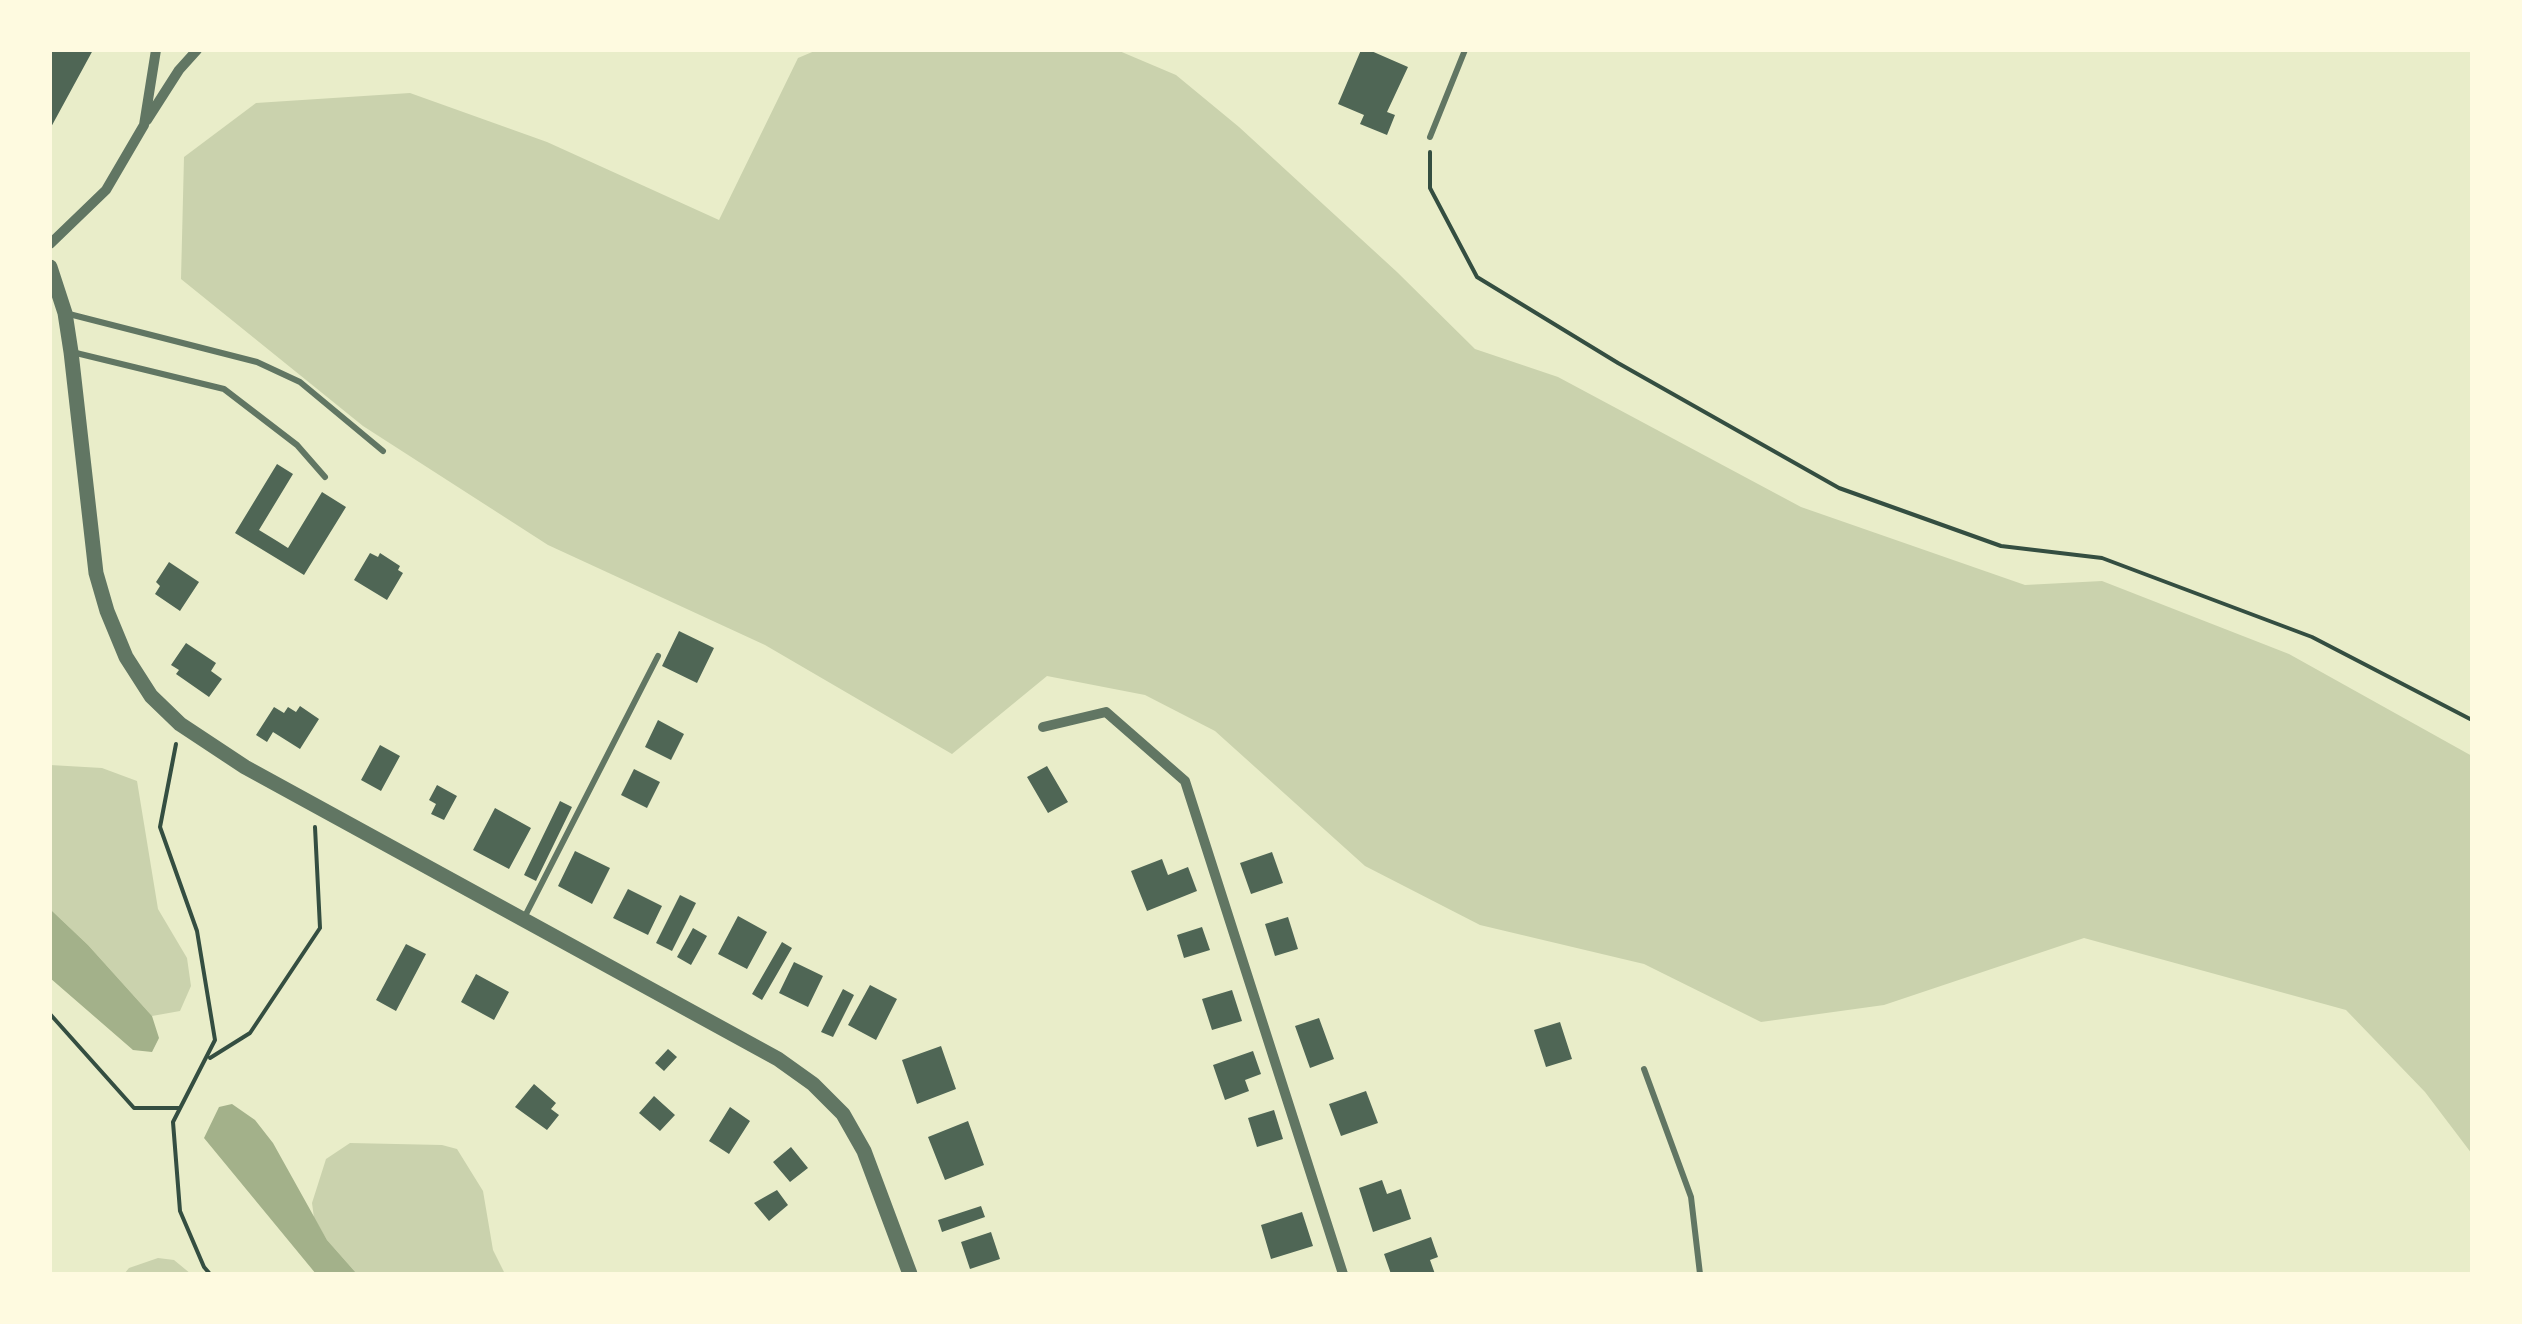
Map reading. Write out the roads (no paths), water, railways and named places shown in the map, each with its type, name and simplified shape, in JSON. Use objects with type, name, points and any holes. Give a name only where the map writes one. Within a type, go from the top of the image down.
[{"type":"street","points":[[144,126],[156,50]]},
{"type":"street","points":[[50,244],[106,190],[179,70],[198,50]]},
{"type":"street","points":[[52,278],[65,313],[88,525],[101,592],[126,657],[151,696],[180,724],[244,767],[778,1059],[813,1084],[842,1114],[864,1151],[910,1274]]},
{"type":"street","points":[[1044,728],[1106,712],[1186,781],[1343,1274]]},
{"type":"lane","points":[[1430,137],[1465,50]]},
{"type":"lane","points":[[65,313],[256,362],[300,382],[383,451]]},
{"type":"lane","points":[[71,352],[224,388],[297,445],[325,477]]},
{"type":"lane","points":[[523,920],[658,656]]},
{"type":"lane","points":[[1644,1069],[1691,1197],[1700,1274]]}]
